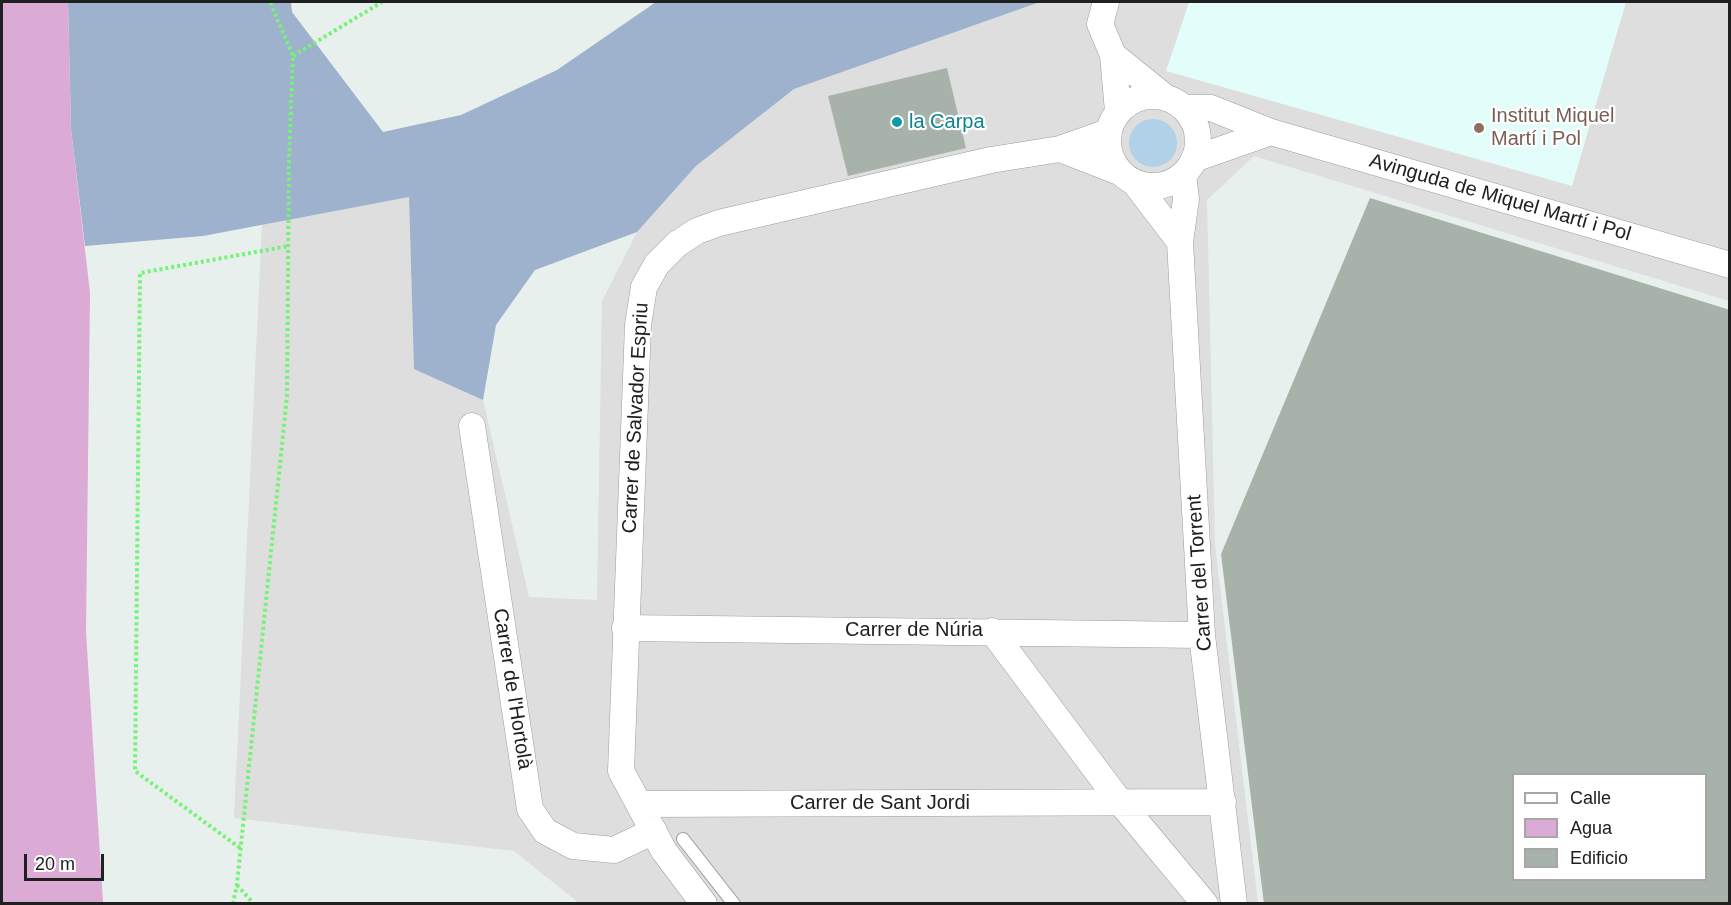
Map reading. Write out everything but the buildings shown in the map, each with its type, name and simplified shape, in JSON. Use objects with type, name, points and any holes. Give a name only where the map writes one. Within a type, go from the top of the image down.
[{"type":"street","points":[[1106,2],[1100,24],[1113,55],[1113,122],[1108,150],[1180,242]]},
{"type":"street","points":[[1113,55],[1174,103],[1196,126],[1197,150],[1189,167]]},
{"type":"street","points":[[1113,122],[1130,102],[1144,96],[1174,103]]},
{"type":"street","name":"Avinguda de Miquel Martí i Pol","points":[[1174,103],[1211,108],[1271,132],[1730,265]]},
{"type":"street","name":"Carrer de Salvador Espriu","points":[[704,903],[664,851],[621,771],[638,326],[644,288],[657,264],[677,244],[697,231],[719,223],[991,160],[1060,149],[1113,122]]},
{"type":"street","points":[[1127,177],[1149,187],[1165,185],[1189,167],[1271,132]]},
{"type":"street","name":"Carrer de Salvador Espriu","points":[[1060,149],[1127,177]]},
{"type":"street","name":"Carrer del Torrent","points":[[1189,167],[1180,242],[1202,635],[1234,903]]},
{"type":"street","name":"Carrer de l'Hortolà","points":[[472,426],[530,809],[545,831],[573,846],[614,850],[654,831]]},
{"type":"street","name":"Carrer de Núria","points":[[625,628],[1202,635]]},
{"type":"street","points":[[992,631],[1120,802],[1205,903]]},
{"type":"street","name":"Carrer de Sant Jordi","points":[[639,804],[1223,802]]},
{"type":"lane","points":[[683,839],[734,903]]},
{"type":"path","points":[[233,903],[237,884],[287,396],[293,56],[270,2]]},
{"type":"path","points":[[293,56],[381,2]]},
{"type":"path","points":[[240,848],[135,771],[140,273],[289,246]]},
{"type":"path","points":[[237,884],[254,903]]},
{"type":"shaded area","points":[[68,2],[291,2],[292,12],[383,132],[461,115],[557,70],[656,2],[1040,2],[794,89],[696,166],[637,232],[535,270],[496,325],[483,400],[414,369],[409,197],[203,236],[85,246],[71,129]]},
{"type":"shaded area","points":[[1040,2],[1729,2],[1729,301],[1254,156],[1207,200],[1215,545],[1258,903],[579,903],[514,851],[234,818],[262,224],[409,197],[414,368],[483,400],[529,597],[597,600],[602,301],[637,232],[696,166],[794,89]]},
{"type":"shaded area","name":"Institut Miquel Martí i Pol","points":[[1189,2],[1626,2],[1572,186],[1166,71]]},
{"type":"shaded area","points":[[1153,119],[1170,126],[1177,143],[1170,160],[1153,167],[1136,160],[1129,143],[1136,126]]},
{"type":"water","points":[[2,2],[68,2],[71,129],[90,293],[86,632],[103,903],[2,903]]},
{"type":"place","name":"la Carpa","points":[[897,122]]},
{"type":"place","name":"Institut Miquel Martí i Pol","points":[[1479,128]]}]
